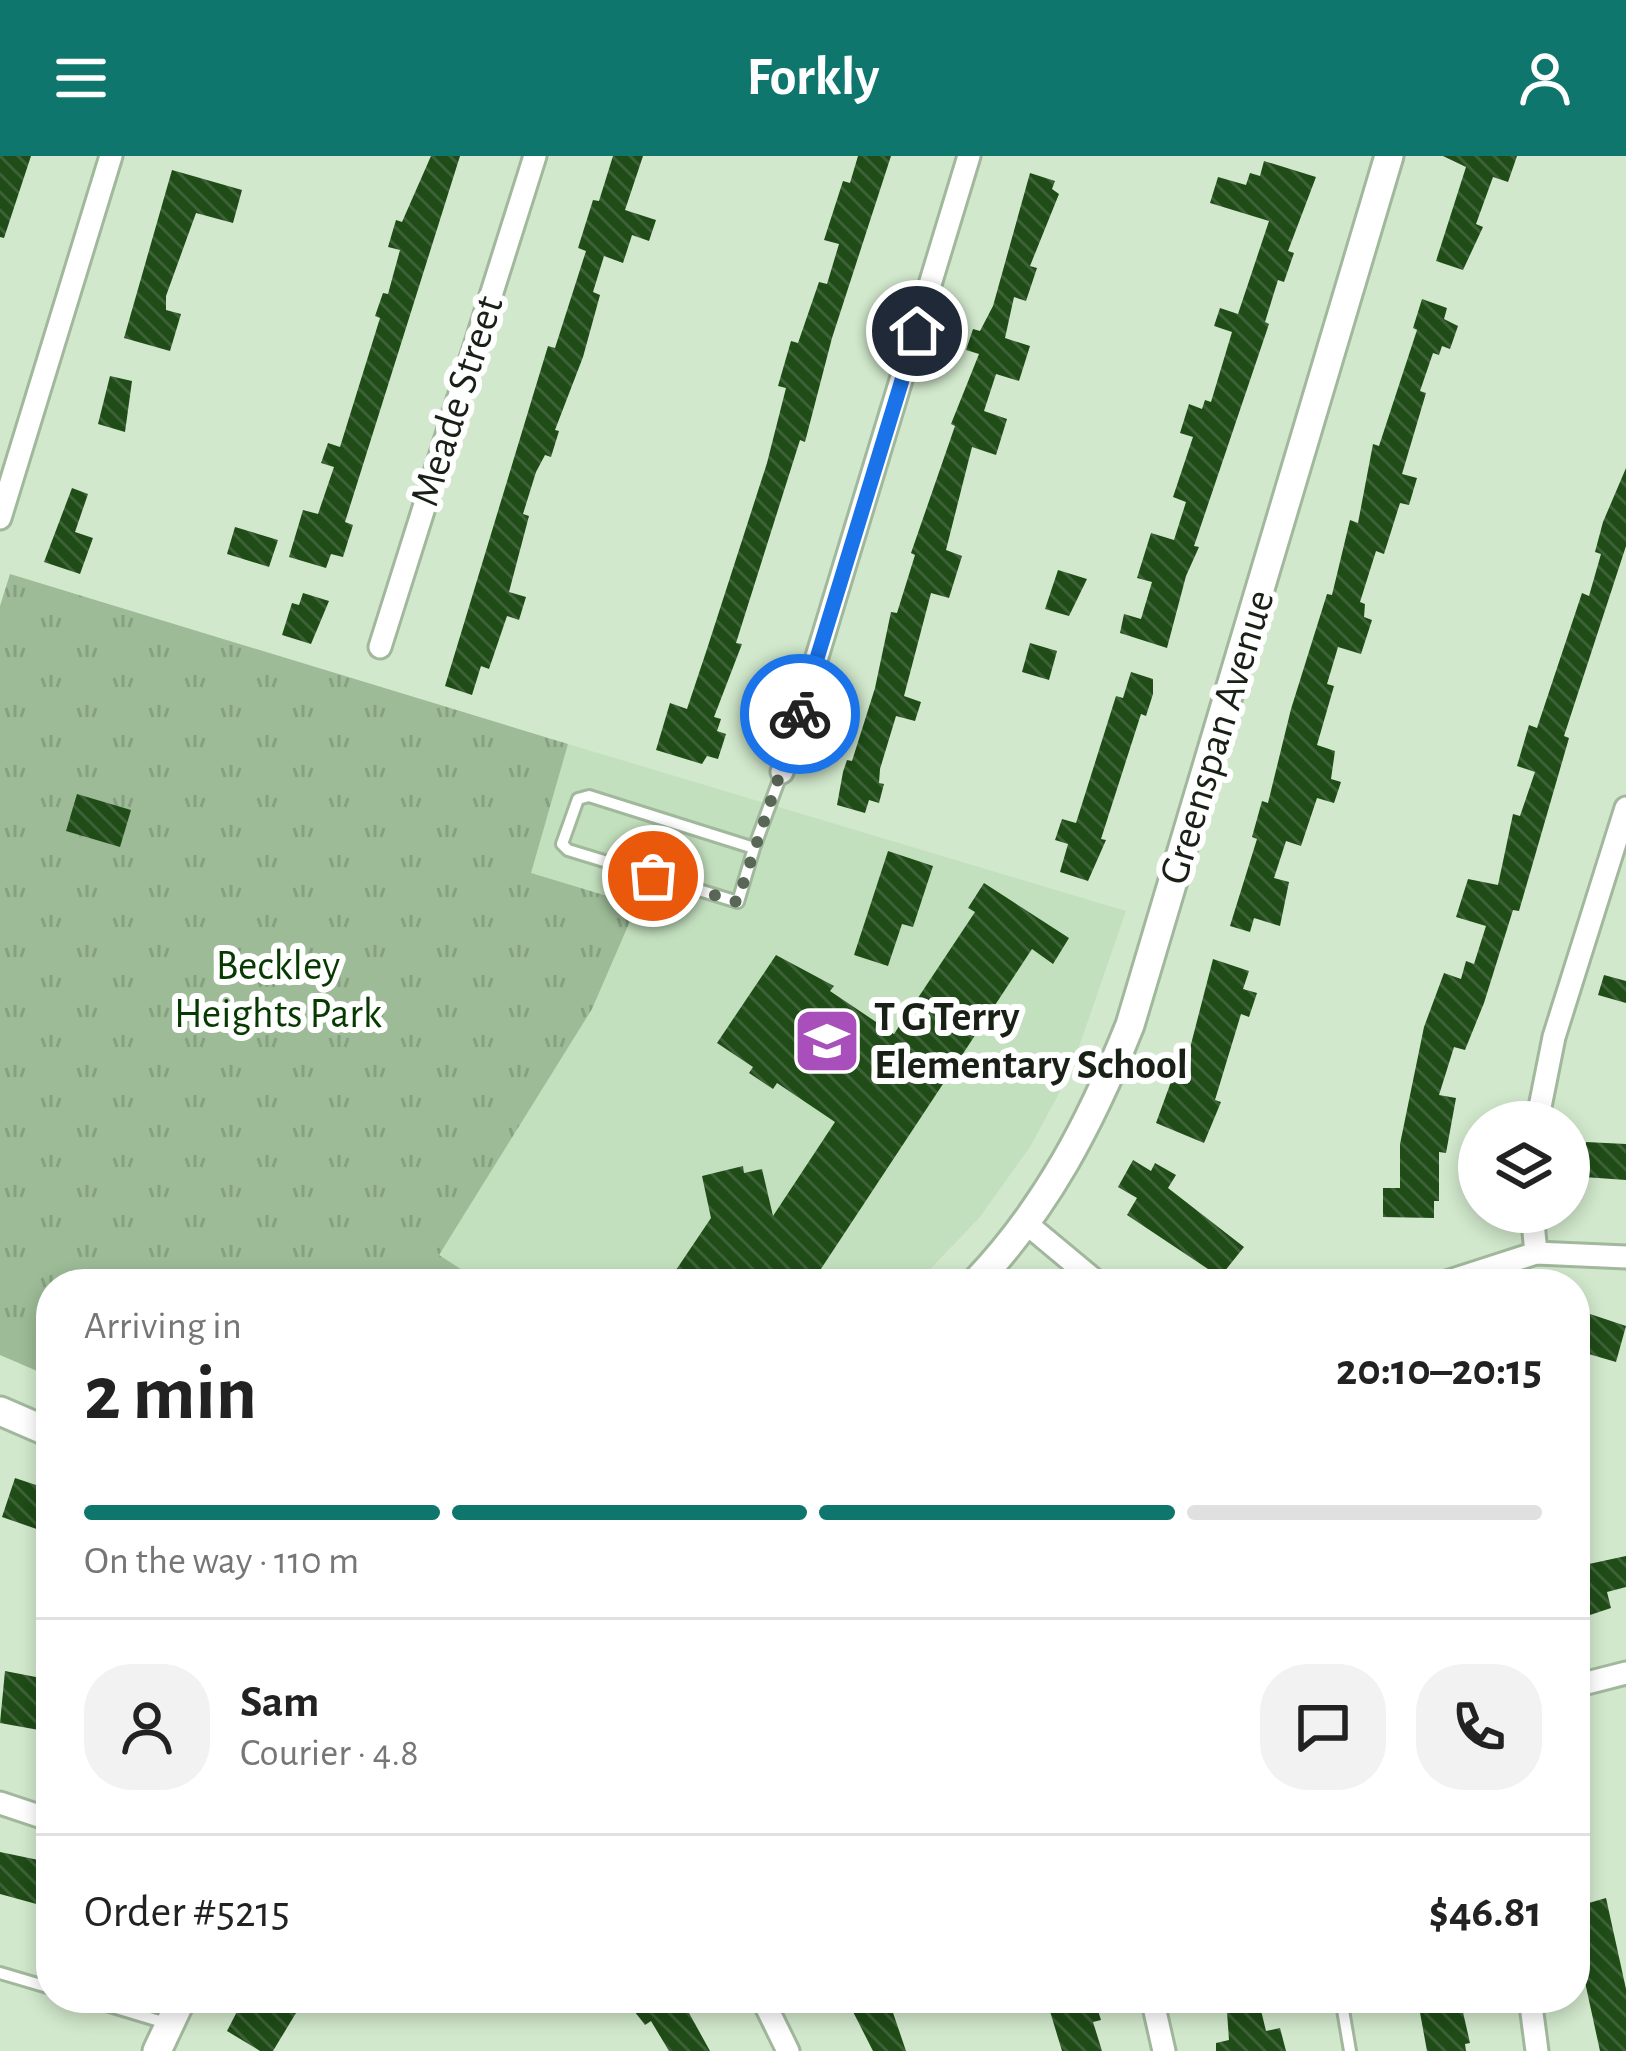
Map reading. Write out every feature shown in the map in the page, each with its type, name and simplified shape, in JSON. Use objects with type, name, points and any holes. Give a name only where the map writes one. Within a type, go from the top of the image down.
[{"type":"street","points":[[0,518],[111,156]]},
{"type":"street","name":"Meade Street","points":[[380,647],[535,156]]},
{"type":"street","points":[[782,772],[969,156]]},
{"type":"street","name":"Greenspan Avenue","points":[[987,1269],[1027,1224],[1079,1144],[1130,1025],[1389,156]]},
{"type":"street","points":[[1541,1101],[1554,1037],[1626,808]]},
{"type":"street","points":[[1027,1224],[1081,1269]]},
{"type":"street","points":[[1534,1233],[1536,1253]]},
{"type":"street","points":[[1486,1269],[1536,1253],[1626,1257]]},
{"type":"street","points":[[0,1412],[36,1427]]},
{"type":"street","points":[[1590,1683],[1626,1673]]},
{"type":"street","points":[[0,1803],[36,1815]]},
{"type":"street","points":[[158,2051],[175,2013]]},
{"type":"street","points":[[769,2013],[788,2051]]},
{"type":"street","points":[[1155,2013],[1164,2051]]},
{"type":"street","points":[[1532,2013],[1537,2051]]},
{"type":"lane","points":[[754,848],[589,796],[578,799],[562,844],[568,850],[737,902],[782,772]]},
{"type":"lane","points":[[0,1973],[36,1984]]},
{"type":"lane","points":[[133,2013],[170,2024]]},
{"type":"lane","points":[[1344,2013],[1350,2051]]},
{"type":"shaded area","name":"T G Terry Elementary School","points":[[568,744],[1126,911],[1070,1073],[1030,1147],[980,1217],[930,1269],[356,1269],[551,800]]},
{"type":"green space","name":"Beckley Heights Park","points":[[10,574],[568,744],[531,873],[637,905],[592,1009],[439,1255],[461,1269],[36,1269],[36,1371],[0,1355],[0,606]]},
{"type":"building","points":[[0,156],[31,156],[4,238],[0,237]]},
{"type":"building","points":[[431,156],[460,156],[345,522],[353,525],[343,557],[331,554],[326,568],[289,557],[303,510],[318,514],[334,467],[321,463],[328,443],[340,447],[380,318],[375,316],[383,293],[388,294],[400,250],[388,247],[396,220],[402,222]]},
{"type":"building","points":[[613,156],[643,156],[625,210],[656,220],[649,241],[632,235],[623,263],[604,256],[593,292],[600,295],[583,357],[555,430],[559,431],[551,457],[545,455],[536,472],[523,514],[529,516],[509,592],[526,597],[519,620],[507,616],[489,669],[481,666],[472,695],[445,686],[548,346],[555,348],[586,251],[578,248],[593,200],[599,201]]},
{"type":"building","points":[[858,156],[891,156],[832,338],[805,442],[800,440],[736,643],[742,644],[714,717],[721,719],[717,731],[726,734],[718,759],[707,756],[702,764],[656,750],[670,703],[687,709],[767,463],[786,388],[778,386],[791,341],[798,343],[819,282],[827,284],[839,244],[824,240],[843,181],[850,183]]},
{"type":"building","points":[[1443,156],[1517,156],[1508,182],[1493,177],[1476,224],[1483,227],[1463,270],[1436,261],[1466,167]]},
{"type":"building","points":[[1264,161],[1316,177],[1288,251],[1294,253],[1284,282],[1278,280],[1265,322],[1269,324],[1194,546],[1199,547],[1186,576],[1167,648],[1120,633],[1124,614],[1141,619],[1152,582],[1137,578],[1151,533],[1174,540],[1186,502],[1173,497],[1193,437],[1180,433],[1189,404],[1202,409],[1205,400],[1211,402],[1232,332],[1214,326],[1220,308],[1238,314],[1269,221],[1210,203],[1218,177],[1246,185],[1250,173],[1260,176]]},
{"type":"building","points":[[172,170],[242,190],[233,223],[196,213],[166,296],[166,310],[181,314],[170,351],[124,338]]},
{"type":"building","points":[[1030,173],[1055,181],[1052,189],[1059,194],[1030,266],[1037,268],[1026,301],[1014,297],[1005,338],[1030,346],[1019,381],[996,374],[984,411],[1007,419],[996,455],[972,447],[946,550],[962,556],[949,598],[931,593],[904,696],[921,702],[915,721],[896,716],[880,769],[879,783],[884,784],[879,803],[869,800],[865,813],[837,805],[843,772],[847,760],[852,761],[875,688],[891,612],[897,613],[915,555],[911,553],[955,426],[951,424],[979,354],[966,350],[973,329],[980,331],[993,306]]},
{"type":"building","points":[[1422,299],[1447,308],[1444,319],[1458,326],[1450,349],[1442,346],[1439,355],[1433,353],[1420,391],[1426,393],[1402,474],[1417,478],[1409,505],[1400,503],[1384,554],[1376,551],[1360,602],[1365,604],[1364,617],[1372,620],[1361,654],[1338,647],[1327,684],[1334,686],[1317,745],[1335,751],[1331,779],[1341,782],[1334,803],[1317,798],[1301,846],[1286,841],[1274,878],[1289,882],[1280,926],[1254,918],[1250,932],[1230,926],[1257,839],[1252,837],[1262,801],[1268,803],[1291,709],[1327,594],[1332,595],[1350,520],[1358,523],[1373,444],[1379,446],[1417,330],[1413,328]]},
{"type":"building","points":[[110,376],[132,381],[125,432],[98,424]]},
{"type":"building","points":[[1626,468],[1626,546],[1564,736],[1569,738],[1519,911],[1513,910],[1465,1050],[1454,1047],[1439,1095],[1456,1098],[1446,1153],[1439,1152],[1439,1201],[1434,1201],[1434,1218],[1383,1217],[1383,1188],[1400,1188],[1400,1144],[1424,1027],[1444,973],[1461,979],[1466,961],[1474,964],[1486,926],[1456,917],[1468,879],[1498,885],[1513,814],[1520,816],[1535,772],[1517,766],[1529,725],[1537,728],[1582,593],[1589,596],[1601,554],[1595,552],[1603,522]]},
{"type":"building","points":[[72,488],[88,494],[75,532],[93,538],[80,574],[44,562]]},
{"type":"building","points":[[235,527],[278,540],[269,567],[227,554]]},
{"type":"building","points":[[1058,570],[1087,579],[1069,616],[1045,609]]},
{"type":"building","points":[[303,593],[329,601],[311,644],[282,635],[292,603],[299,605]]},
{"type":"building","points":[[1030,643],[1057,651],[1049,680],[1022,672]]},
{"type":"building","points":[[1131,672],[1153,679],[1153,694],[1146,716],[1141,714],[1101,839],[1106,840],[1088,881],[1060,872],[1068,844],[1055,840],[1062,819],[1076,823],[1116,696],[1123,698]]},
{"type":"building","points":[[77,794],[131,810],[120,847],[66,831]]},
{"type":"building","points":[[888,851],[933,866],[913,927],[902,924],[888,966],[854,955]]},
{"type":"building","points":[[984,883],[1069,938],[1053,964],[1032,949],[821,1269],[677,1269],[711,1218],[702,1176],[743,1166],[744,1173],[762,1169],[773,1216],[835,1122],[777,1083],[773,1089],[749,1073],[753,1067],[717,1043],[776,955],[834,986],[830,991],[894,1034],[975,912],[968,908]]},
{"type":"building","points":[[1213,959],[1249,971],[1243,989],[1257,993],[1249,1017],[1241,1014],[1215,1100],[1221,1102],[1204,1143],[1156,1123],[1172,1079],[1181,1083]]},
{"type":"building","points":[[1604,975],[1626,981],[1626,1003],[1598,995]]},
{"type":"building","points":[[1590,1142],[1626,1144],[1626,1180],[1590,1177]]},
{"type":"building","points":[[1133,1160],[1151,1171],[1155,1163],[1176,1175],[1168,1188],[1244,1247],[1226,1269],[1208,1269],[1127,1215],[1137,1198],[1118,1187]]},
{"type":"building","points":[[1590,1314],[1626,1326],[1616,1362],[1590,1354]]},
{"type":"building","points":[[15,1478],[36,1485],[36,1529],[2,1517]]},
{"type":"building","points":[[1626,1556],[1626,1587],[1607,1592],[1611,1608],[1590,1615],[1590,1564]]},
{"type":"building","points":[[5,1671],[36,1677],[36,1729],[0,1723]]},
{"type":"building","points":[[0,1852],[36,1860],[36,1904],[0,1894]]},
{"type":"building","points":[[1606,1898],[1626,1989],[1626,2051],[1600,2051],[1590,2005],[1590,1903]]},
{"type":"building","points":[[236,2013],[296,2013],[273,2051],[260,2051],[227,2031]]},
{"type":"building","points":[[636,2013],[689,2013],[710,2051],[669,2051],[651,2021],[645,2025]]},
{"type":"building","points":[[854,2013],[893,2013],[906,2051],[873,2051]]},
{"type":"building","points":[[1051,2013],[1099,2013],[1101,2020],[1093,2022],[1102,2051],[1062,2051]]},
{"type":"building","points":[[1227,2013],[1262,2013],[1266,2031],[1280,2028],[1286,2051],[1216,2051],[1216,2043],[1229,2040]]},
{"type":"building","points":[[1420,2013],[1463,2013],[1470,2043],[1465,2044],[1466,2051],[1427,2051]]},
{"type":"way so far","points":[[653,876],[737,902],[800,714]]},
{"type":"place","name":"T G Terry Elementary School","points":[[827,1041]]},
{"type":"route","points":[[800,714],[917,331]]}]
